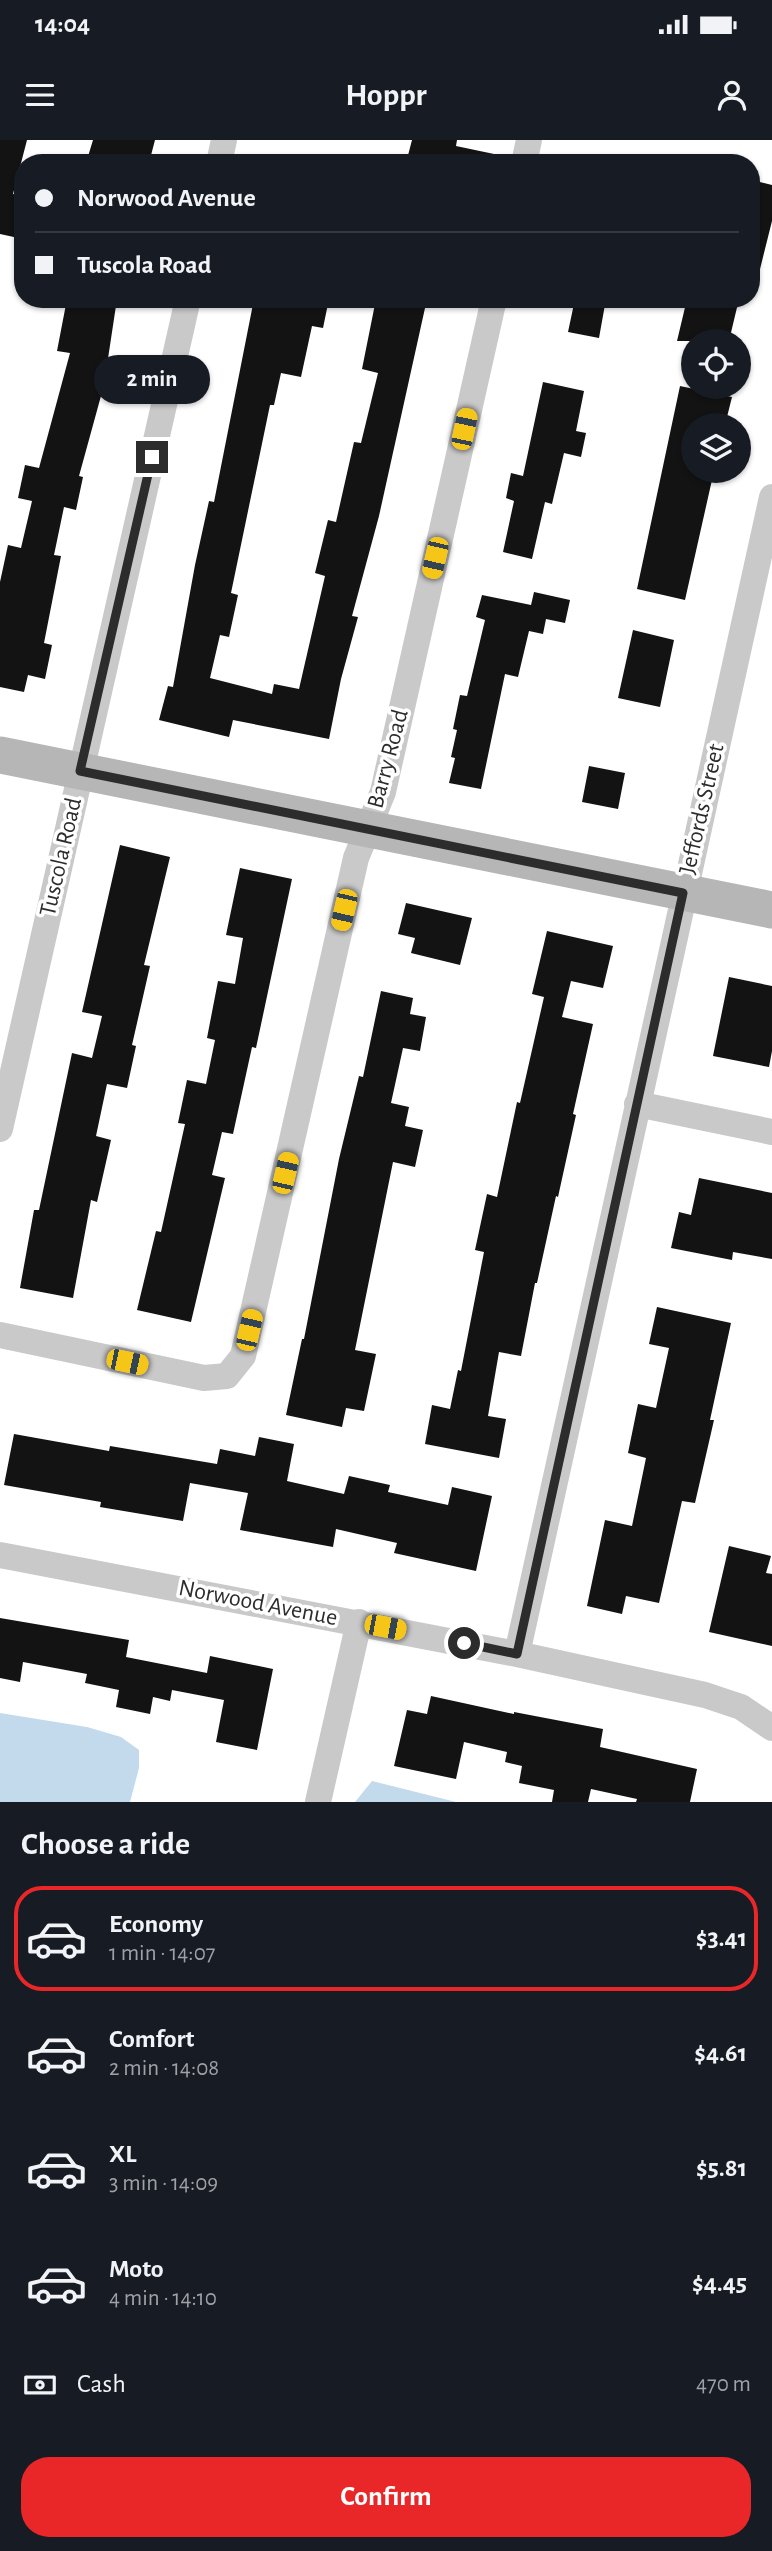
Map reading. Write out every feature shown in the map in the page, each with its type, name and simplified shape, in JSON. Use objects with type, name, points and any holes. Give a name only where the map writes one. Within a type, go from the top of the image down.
[{"type":"street","name":"Tuscola Road","points":[[0,1129],[186,308]]},
{"type":"street","name":"Barry Road","points":[[0,1335],[204,1378],[228,1376],[243,1356],[356,858],[383,792],[492,308]]},
{"type":"street","name":"Jeffords Street","points":[[517,1654],[772,497]]},
{"type":"street","points":[[0,755],[772,910]]},
{"type":"street","points":[[637,1104],[772,1132]]},
{"type":"street","name":"Norwood Avenue","points":[[0,1555],[359,1622],[705,1695],[741,1707],[772,1728]]},
{"type":"street","points":[[318,1802],[359,1622]]},
{"type":"water","points":[[0,1713],[87,1727],[121,1737],[139,1750],[139,1768],[130,1802],[0,1802]]},
{"type":"water","points":[[372,1781],[456,1802],[355,1802]]},
{"type":"building","points":[[0,140],[27,140],[23,154],[14,154],[14,237],[0,234]]},
{"type":"building","points":[[93,140],[155,140],[151,154],[89,154]]},
{"type":"building","points":[[412,140],[457,140],[456,146],[494,154],[408,154]]},
{"type":"building","points":[[760,182],[772,185],[772,221],[760,269]]},
{"type":"building","points":[[65,308],[116,308],[104,385],[79,476],[83,477],[76,510],[64,507],[54,555],[61,556],[44,643],[52,645],[45,679],[28,675],[24,692],[0,687],[0,582],[8,545],[21,548],[32,501],[18,498],[25,465],[39,468],[70,353],[57,351]]},
{"type":"building","points":[[252,308],[327,308],[323,328],[312,326],[301,377],[281,373],[274,405],[270,405],[231,593],[238,595],[229,637],[220,635],[210,678],[272,694],[274,684],[299,689],[325,576],[315,573],[328,520],[336,522],[354,442],[361,443],[378,373],[362,369],[374,308],[425,308],[379,516],[352,616],[358,617],[341,679],[329,739],[233,720],[229,737],[159,720],[168,686],[173,687],[209,501],[214,502]]},
{"type":"building","points":[[573,308],[604,308],[599,338],[568,332]]},
{"type":"building","points":[[685,308],[737,308],[732,329],[681,329],[681,341],[677,341]]},
{"type":"building","points":[[543,382],[584,391],[576,431],[586,433],[581,457],[564,453],[552,504],[545,502],[532,559],[503,552],[514,501],[506,498],[511,473],[523,476]]},
{"type":"building","points":[[680,386],[681,399],[732,399],[728,413],[681,413],[681,483],[711,483],[685,600],[637,589]]},
{"type":"building","points":[[534,592],[570,600],[565,623],[546,619],[543,634],[529,631],[518,677],[505,674],[481,789],[449,783],[455,758],[451,757],[457,730],[453,729],[460,695],[467,696],[485,620],[476,617],[482,595],[531,605]]},
{"type":"building","points":[[633,630],[674,640],[660,707],[618,698]]},
{"type":"building","points":[[589,766],[625,773],[618,809],[582,802]]},
{"type":"building","points":[[120,845],[170,857],[144,965],[150,966],[132,1045],[136,1046],[127,1088],[107,1084],[96,1136],[111,1140],[97,1202],[91,1200],[73,1298],[20,1288],[34,1210],[39,1210],[72,1053],[92,1058],[102,1016],[82,1012]]},
{"type":"building","points":[[240,868],[292,879],[256,1048],[252,1047],[233,1134],[222,1132],[212,1175],[225,1178],[191,1322],[137,1310],[156,1231],[161,1232],[185,1124],[178,1123],[187,1080],[206,1084],[215,1040],[207,1038],[218,981],[235,984],[243,938],[226,935]]},
{"type":"building","points":[[406,903],[472,918],[460,965],[411,953],[415,938],[398,934]]},
{"type":"building","points":[[547,931],[613,946],[603,988],[571,981],[562,1017],[593,1024],[573,1114],[576,1115],[535,1283],[521,1356],[499,1352],[488,1416],[506,1419],[499,1458],[425,1444],[432,1405],[450,1409],[458,1370],[461,1371],[484,1252],[475,1250],[487,1194],[497,1197],[517,1102],[520,1103],[544,997],[532,994]]},
{"type":"building","points":[[729,977],[772,986],[772,1051],[769,1067],[713,1056]]},
{"type":"building","points":[[381,991],[413,998],[410,1014],[426,1017],[420,1051],[403,1048],[391,1103],[409,1107],[405,1126],[423,1130],[415,1167],[393,1162],[355,1350],[376,1354],[364,1411],[346,1408],[342,1427],[286,1415],[304,1339],[339,1159],[359,1076],[363,1077]]},
{"type":"building","points":[[699,1178],[772,1193],[772,1259],[733,1252],[732,1260],[671,1248],[679,1212],[691,1215]]},
{"type":"building","points":[[657,1307],[731,1323],[710,1420],[714,1420],[695,1503],[682,1501],[659,1603],[626,1596],[622,1614],[587,1606],[605,1520],[632,1526],[646,1458],[628,1453],[638,1404],[656,1408],[669,1348],[649,1344]]},
{"type":"building","points":[[14,1434],[109,1451],[110,1446],[217,1464],[220,1449],[255,1456],[259,1437],[294,1444],[287,1481],[344,1494],[349,1476],[390,1485],[388,1492],[448,1505],[452,1487],[492,1496],[476,1571],[394,1553],[397,1543],[336,1529],[333,1547],[240,1530],[248,1493],[190,1483],[183,1521],[100,1507],[101,1502],[4,1485]]},
{"type":"building","points":[[729,1546],[771,1556],[766,1573],[772,1574],[772,1646],[709,1632]]},
{"type":"building","points":[[0,1618],[129,1640],[126,1657],[207,1673],[210,1656],[273,1669],[257,1750],[216,1742],[224,1700],[172,1690],[170,1701],[153,1697],[150,1714],[116,1707],[119,1690],[85,1683],[87,1674],[23,1662],[20,1682],[0,1678]]},
{"type":"building","points":[[431,1696],[603,1729],[600,1747],[697,1769],[690,1802],[636,1802],[637,1799],[591,1789],[588,1802],[552,1802],[554,1790],[519,1783],[522,1766],[505,1762],[507,1752],[464,1742],[456,1779],[394,1766],[407,1710],[427,1714]]},
{"type":"route","points":[[152,457],[80,771],[683,893],[517,1654],[464,1643]]}]
